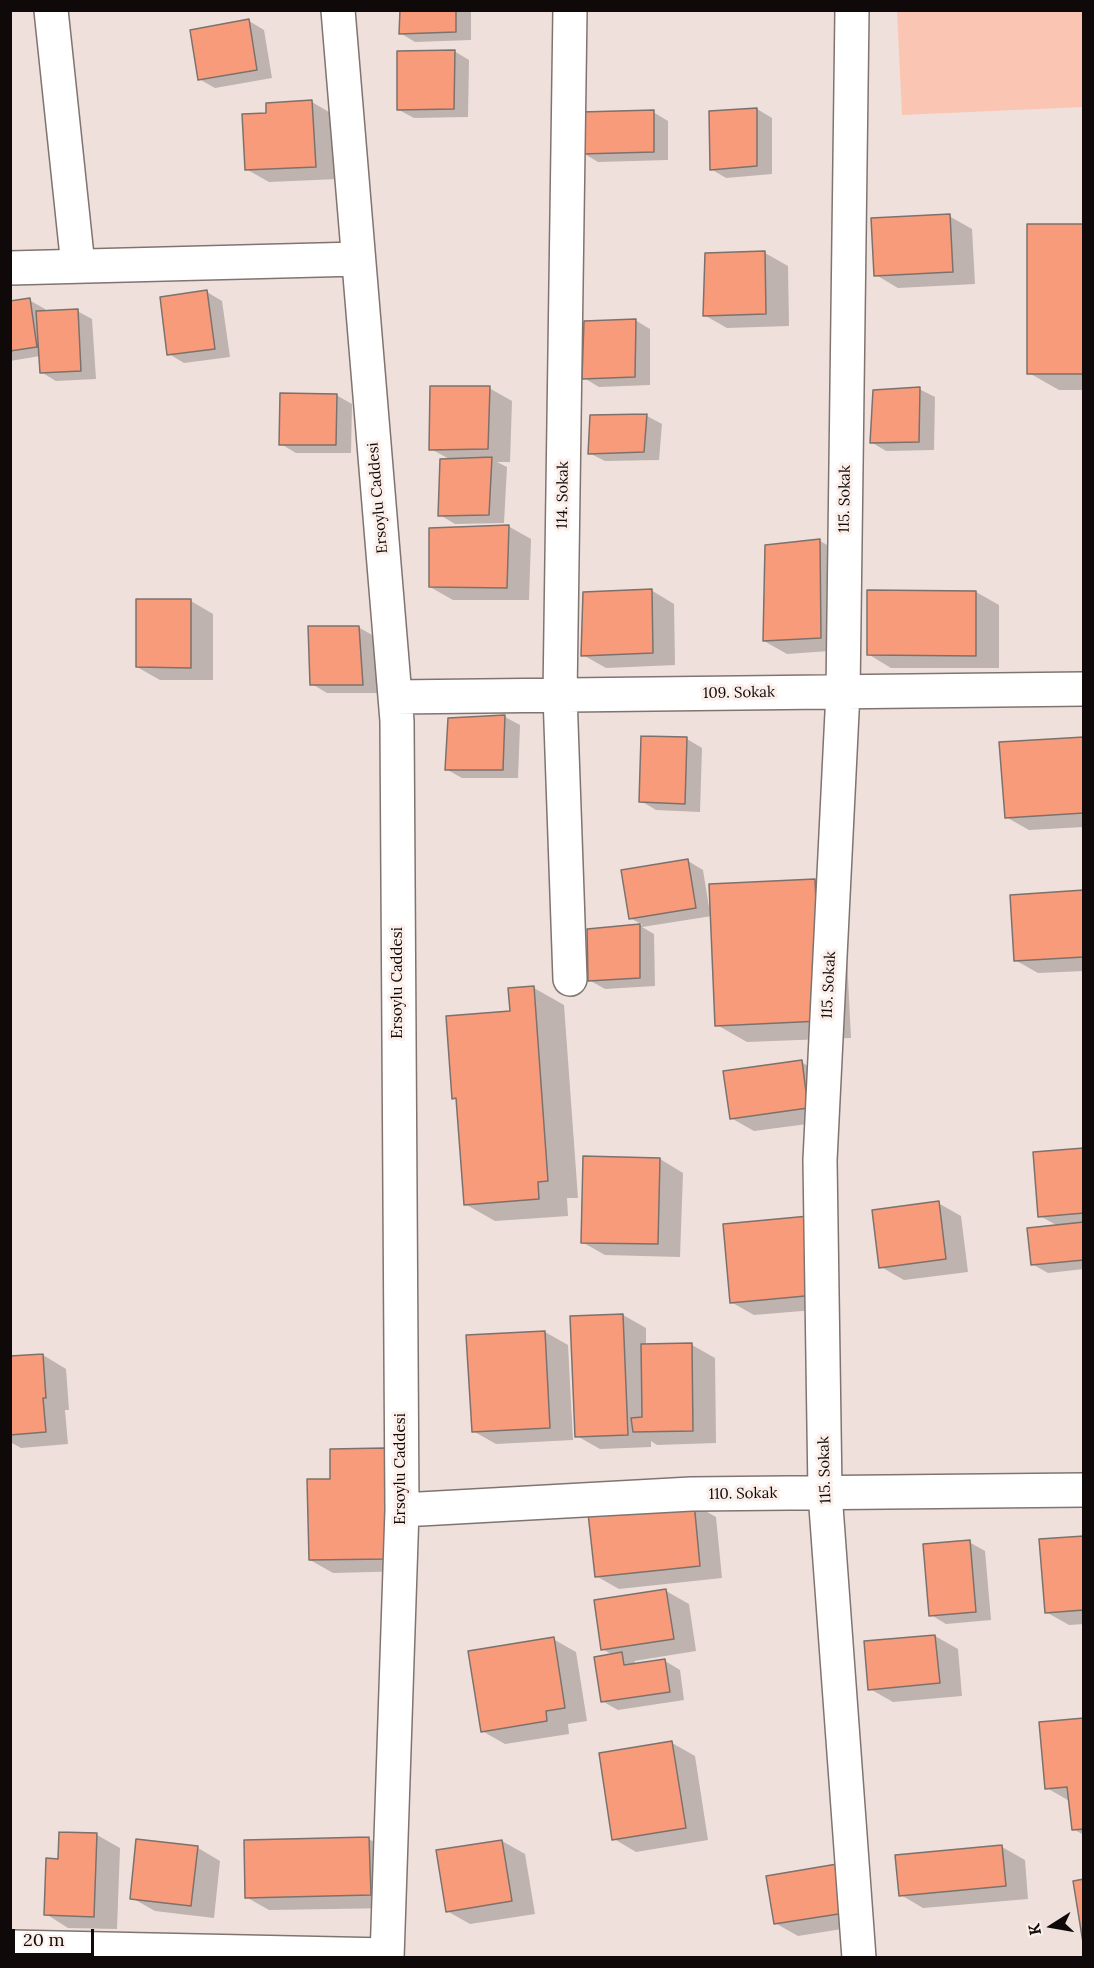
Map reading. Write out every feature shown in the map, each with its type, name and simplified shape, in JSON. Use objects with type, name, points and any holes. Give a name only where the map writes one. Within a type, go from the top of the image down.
[{"type":"street","points":[[51,10],[78,266]]},
{"type":"street","name":"Ersoylu Caddesi","points":[[338,10],[397,733],[402,1510],[387,1956]]},
{"type":"street","name":"114. Sokak","points":[[570,10],[560,695],[570,979]]},
{"type":"street","name":"115. Sokak","points":[[852,10],[843,692],[820,1161],[825,1493],[859,1958]]},
{"type":"street","points":[[10,268],[358,259]]},
{"type":"street","name":"109. Sokak","points":[[395,697],[1083,689]]},
{"type":"street","name":"110. Sokak","points":[[402,1510],[692,1494],[1083,1490]]},
{"type":"street","points":[[10,1947],[387,1956]]},
{"type":"shaded area","points":[[897,11],[1083,11],[1083,107],[902,115]]},
{"type":"building","points":[[400,10],[456,10],[456,32],[399,34]]},
{"type":"building","points":[[249,19],[257,70],[198,80],[190,30]]},
{"type":"building","points":[[455,50],[454,109],[397,110],[397,51]]},
{"type":"building","points":[[312,100],[316,167],[245,170],[242,114],[266,113],[266,103]]},
{"type":"building","points":[[757,108],[757,166],[710,170],[709,111]]},
{"type":"building","points":[[654,110],[654,152],[581,154],[581,112]]},
{"type":"building","points":[[950,214],[953,272],[874,276],[871,218]]},
{"type":"building","points":[[1027,224],[1084,224],[1084,374],[1027,374]]},
{"type":"building","points":[[765,251],[766,314],[703,316],[705,253]]},
{"type":"building","points":[[207,290],[215,349],[167,355],[160,297]]},
{"type":"building","points":[[30,298],[37,347],[10,351],[10,301]]},
{"type":"building","points":[[78,309],[81,371],[40,373],[36,311]]},
{"type":"building","points":[[636,319],[635,377],[582,379],[584,321]]},
{"type":"building","points":[[430,386],[490,386],[488,449],[429,450]]},
{"type":"building","points":[[920,387],[919,442],[870,443],[873,390]]},
{"type":"building","points":[[280,393],[337,394],[336,445],[279,445]]},
{"type":"building","points":[[647,414],[644,452],[588,454],[590,415]]},
{"type":"building","points":[[492,457],[489,515],[438,516],[440,459]]},
{"type":"building","points":[[509,525],[507,588],[429,587],[429,528]]},
{"type":"building","points":[[820,539],[821,638],[763,641],[765,545]]},
{"type":"building","points":[[652,589],[653,653],[581,656],[583,592]]},
{"type":"building","points":[[867,590],[976,591],[976,656],[867,655]]},
{"type":"building","points":[[136,599],[191,599],[191,668],[136,667]]},
{"type":"building","points":[[308,626],[359,626],[363,685],[310,685]]},
{"type":"building","points":[[505,715],[503,770],[445,770],[448,718]]},
{"type":"building","points":[[641,736],[687,737],[685,804],[639,802]]},
{"type":"building","points":[[1084,737],[1084,813],[1005,818],[999,742]]},
{"type":"building","points":[[688,859],[696,908],[629,919],[621,870]]},
{"type":"building","points":[[815,879],[821,1021],[715,1026],[709,884]]},
{"type":"building","points":[[1084,890],[1084,957],[1014,961],[1010,895]]},
{"type":"building","points":[[640,924],[640,978],[588,981],[587,929]]},
{"type":"building","points":[[534,986],[548,1181],[538,1182],[539,1199],[464,1205],[456,1098],[452,1099],[446,1016],[510,1011],[508,988]]},
{"type":"building","points":[[802,1060],[808,1108],[730,1119],[723,1071]]},
{"type":"building","points":[[1084,1148],[1084,1213],[1038,1217],[1033,1152]]},
{"type":"building","points":[[583,1156],[660,1158],[658,1244],[581,1243]]},
{"type":"building","points":[[939,1201],[946,1259],[879,1268],[872,1210]]},
{"type":"building","points":[[809,1216],[816,1295],[730,1303],[723,1224]]},
{"type":"building","points":[[1084,1222],[1084,1260],[1031,1265],[1027,1228]]},
{"type":"building","points":[[623,1314],[628,1435],[575,1437],[570,1316]]},
{"type":"building","points":[[545,1331],[550,1428],[472,1432],[466,1335]]},
{"type":"building","points":[[692,1343],[693,1431],[633,1432],[631,1418],[642,1417],[641,1344]]},
{"type":"building","points":[[43,1354],[46,1432],[10,1435],[10,1356]]},
{"type":"building","points":[[385,1448],[387,1559],[309,1560],[307,1479],[330,1479],[330,1449]]},
{"type":"building","points":[[694,1502],[700,1566],[595,1577],[588,1513]]},
{"type":"building","points":[[1084,1536],[1084,1610],[1045,1613],[1039,1539]]},
{"type":"building","points":[[970,1540],[976,1612],[929,1616],[923,1544]]},
{"type":"building","points":[[666,1589],[674,1639],[601,1650],[594,1600]]},
{"type":"building","points":[[935,1635],[940,1683],[868,1690],[864,1641]]},
{"type":"building","points":[[554,1637],[565,1708],[546,1711],[547,1721],[481,1732],[468,1651]]},
{"type":"building","points":[[622,1652],[624,1665],[665,1659],[670,1692],[601,1702],[594,1657]]},
{"type":"building","points":[[1084,1718],[1084,1829],[1072,1830],[1067,1787],[1045,1789],[1039,1722]]},
{"type":"building","points":[[672,1741],[686,1828],[612,1840],[599,1753]]},
{"type":"building","points":[[59,1832],[97,1833],[94,1917],[44,1915],[46,1858],[58,1859]]},
{"type":"building","points":[[369,1837],[371,1895],[245,1898],[244,1840]]},
{"type":"building","points":[[136,1839],[198,1846],[191,1906],[130,1899]]},
{"type":"building","points":[[502,1840],[512,1901],[446,1912],[436,1850]]},
{"type":"building","points":[[1002,1845],[1006,1886],[899,1896],[895,1855]]},
{"type":"building","points":[[837,1864],[845,1913],[774,1924],[766,1876]]},
{"type":"building","points":[[1084,1879],[1084,1949],[1073,1881]]}]
